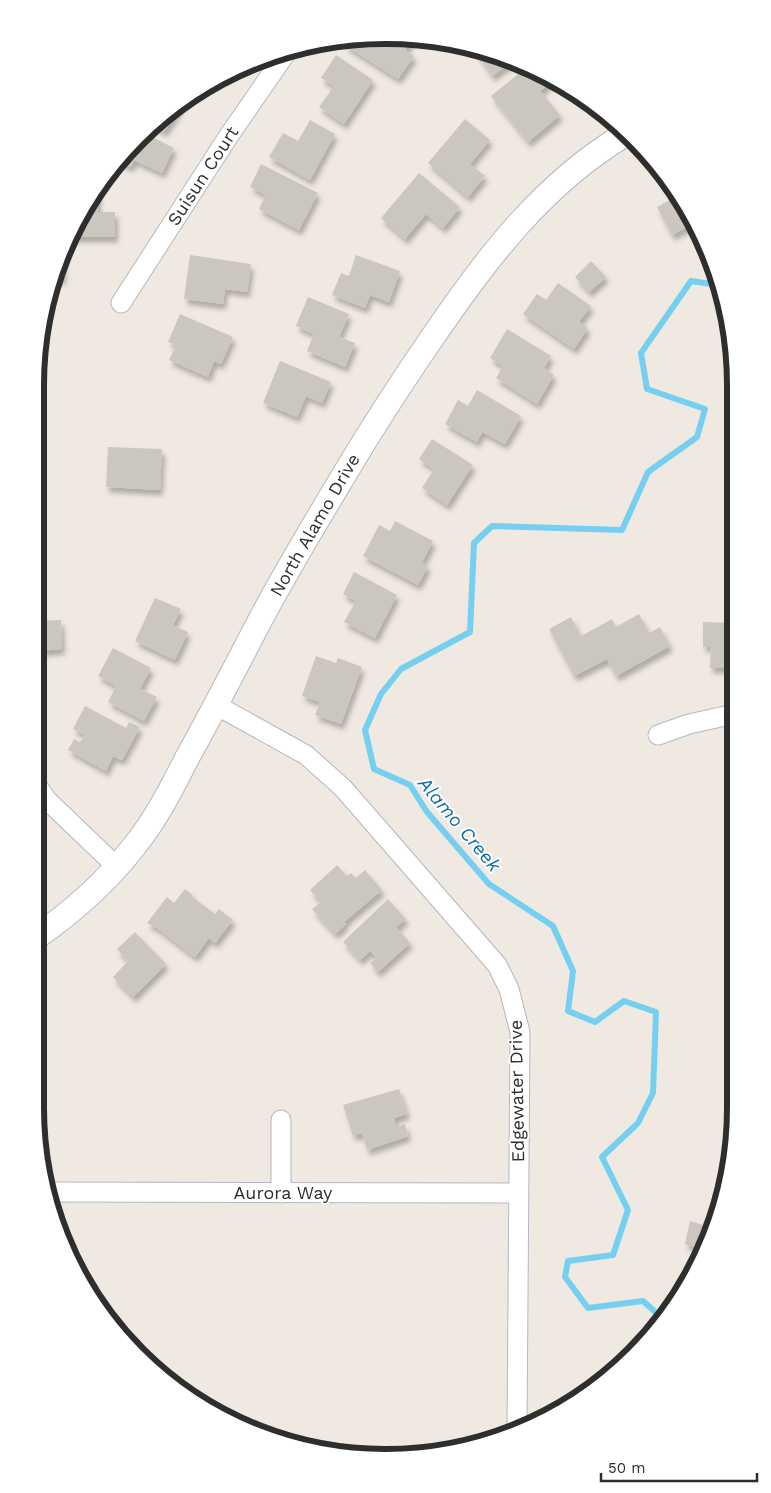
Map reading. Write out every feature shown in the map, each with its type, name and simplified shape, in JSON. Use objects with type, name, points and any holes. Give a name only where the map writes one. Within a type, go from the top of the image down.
[{"type":"street","name":"Suisun Court","points":[[121,304],[228,137],[281,60]]},
{"type":"street","name":"North Alamo Drive","points":[[44,931],[65,916],[117,867],[145,832],[216,705],[273,595],[381,412],[457,301],[498,246],[544,197],[578,168],[620,138]]},
{"type":"street","name":"Edgewater Drive","points":[[216,705],[306,755],[343,788],[497,965],[509,989],[520,1032],[517,1423]]},
{"type":"street","points":[[658,735],[689,724],[727,716]]},
{"type":"street","points":[[44,796],[117,867]]},
{"type":"street","points":[[281,1120],[281,1193]]},
{"type":"street","name":"Aurora Way","points":[[54,1192],[518,1193]]},
{"type":"building","points":[[363,44],[409,44],[405,50],[414,56],[398,79],[347,46]]},
{"type":"building","points":[[336,55],[373,80],[344,124],[319,107],[334,86],[321,78]]},
{"type":"building","points":[[479,57],[506,66],[492,76]]},
{"type":"building","points":[[521,72],[548,85],[540,91],[560,115],[528,142],[491,96]]},
{"type":"building","points":[[174,116],[164,132],[160,129]]},
{"type":"building","points":[[465,119],[490,140],[470,164],[485,176],[468,197],[428,163]]},
{"type":"building","points":[[310,120],[335,134],[310,180],[269,157],[283,133],[298,141]]},
{"type":"building","points":[[152,137],[174,148],[162,173],[134,160],[131,167],[125,164]]},
{"type":"building","points":[[261,164],[318,193],[299,230],[259,209],[266,195],[250,187]]},
{"type":"building","points":[[419,173],[460,207],[443,228],[426,214],[405,239],[381,218]]},
{"type":"building","points":[[672,199],[688,227],[672,235],[657,207]]},
{"type":"building","points":[[98,201],[98,212],[115,212],[115,237],[78,237]]},
{"type":"building","points":[[190,255],[251,264],[247,292],[225,289],[223,304],[184,299]]},
{"type":"building","points":[[356,255],[400,271],[389,302],[370,295],[365,308],[332,295],[341,273],[349,276]]},
{"type":"building","points":[[591,261],[606,277],[589,292],[575,277]]},
{"type":"building","points":[[558,283],[591,306],[579,322],[588,328],[574,349],[523,314],[537,294],[546,300]]},
{"type":"building","points":[[308,297],[349,314],[339,337],[355,343],[345,367],[307,351],[314,334],[296,326]]},
{"type":"building","points":[[180,314],[233,337],[221,364],[214,361],[208,377],[169,360],[176,345],[168,342]]},
{"type":"building","points":[[507,329],[551,356],[544,368],[554,375],[537,404],[496,378],[503,366],[490,358]]},
{"type":"building","points":[[280,361],[331,382],[322,403],[306,396],[297,417],[263,403]]},
{"type":"building","points":[[477,390],[521,416],[505,444],[482,432],[477,442],[445,424],[458,400],[468,406]]},
{"type":"building","points":[[432,439],[473,465],[447,505],[422,488],[434,469],[419,459]]},
{"type":"building","points":[[108,447],[162,449],[160,490],[106,487]]},
{"type":"building","points":[[395,521],[433,541],[422,563],[428,566],[418,585],[363,556],[379,525],[390,531]]},
{"type":"building","points":[[354,572],[397,595],[375,638],[344,622],[356,601],[343,594]]},
{"type":"building","points":[[155,598],[181,609],[173,625],[188,632],[175,660],[135,641]]},
{"type":"building","points":[[639,614],[649,633],[660,627],[670,646],[616,676],[607,659],[574,676],[549,629],[571,617],[581,636],[612,619],[616,627]]},
{"type":"building","points":[[61,620],[62,649],[44,650],[44,621]]},
{"type":"building","points":[[703,622],[727,623],[727,668],[710,668],[711,647],[703,647]]},
{"type":"building","points":[[113,648],[151,668],[140,689],[157,697],[144,721],[108,702],[116,686],[98,676]]},
{"type":"building","points":[[316,656],[336,663],[338,658],[362,667],[341,724],[315,715],[320,702],[302,696]]},
{"type":"building","points":[[85,706],[126,728],[129,722],[140,727],[122,760],[113,756],[106,771],[68,750],[74,739],[80,742],[85,735],[73,729]]},
{"type":"building","points":[[337,865],[347,876],[351,873],[356,878],[365,870],[382,890],[344,922],[346,924],[335,934],[312,909],[321,902],[310,890]]},
{"type":"building","points":[[185,889],[193,895],[191,896],[215,914],[219,909],[233,920],[215,943],[209,938],[195,957],[157,928],[147,923],[167,897],[174,903]]},
{"type":"building","points":[[388,899],[406,919],[396,927],[410,943],[378,972],[370,963],[377,958],[370,951],[360,960],[343,942]]},
{"type":"building","points":[[135,932],[166,964],[133,997],[113,977],[128,961],[117,949]]},
{"type":"building","points":[[399,1089],[407,1114],[394,1118],[396,1127],[405,1124],[408,1136],[367,1150],[362,1133],[353,1136],[343,1105]]},
{"type":"building","points":[[704,1220],[708,1221],[697,1247],[685,1244],[690,1221],[703,1225]]},
{"type":"waterway","name":"Alamo Creek","points":[[658,1314],[643,1301],[588,1308],[565,1277],[568,1261],[613,1255],[628,1210],[602,1157],[638,1123],[653,1093],[656,1012],[624,1001],[595,1022],[568,1011],[573,971],[553,926],[489,884],[427,812],[410,785],[374,769],[365,730],[381,694],[401,669],[470,632],[474,543],[492,526],[622,530],[648,472],[697,437],[705,409],[647,389],[641,353],[691,281],[712,284]]}]
